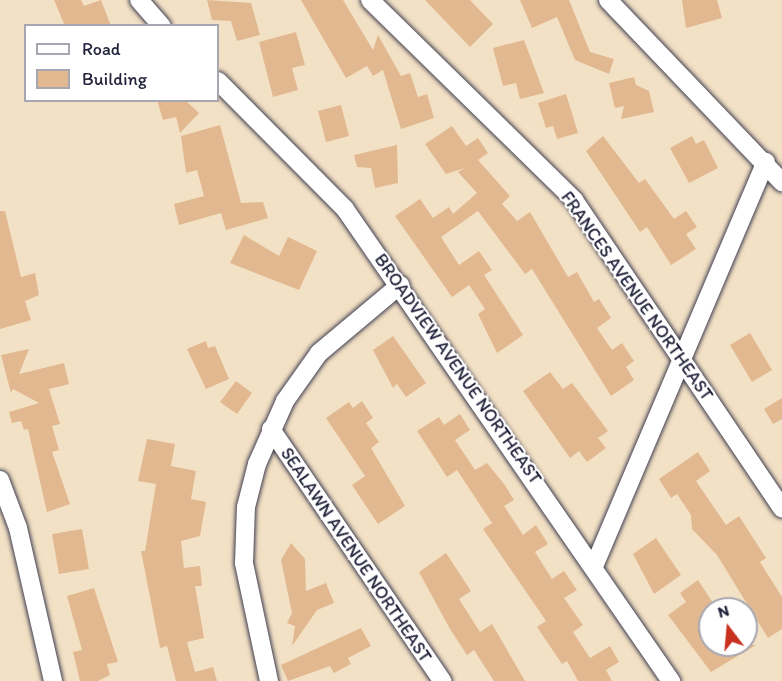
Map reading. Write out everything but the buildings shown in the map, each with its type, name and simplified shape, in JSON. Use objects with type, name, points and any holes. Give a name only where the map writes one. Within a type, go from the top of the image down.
[{"type":"street","points":[[139,0],[160,24]]},
{"type":"street","name":"FRANCES AVENUE NORTHEAST","points":[[370,0],[574,200],[782,508]]},
{"type":"street","points":[[608,0],[766,162],[782,182]]},
{"type":"street","name":"BROADVIEW AVENUE NORTHEAST","points":[[219,82],[345,209],[595,564],[671,681]]},
{"type":"street","points":[[595,564],[766,162]]},
{"type":"street","points":[[269,681],[246,595],[243,537],[254,475],[271,429],[319,353],[400,285]]},
{"type":"street","name":"SEALAWN AVENUE NORTHEAST","points":[[271,429],[442,681]]},
{"type":"street","points":[[0,480],[18,528],[53,681]]}]
